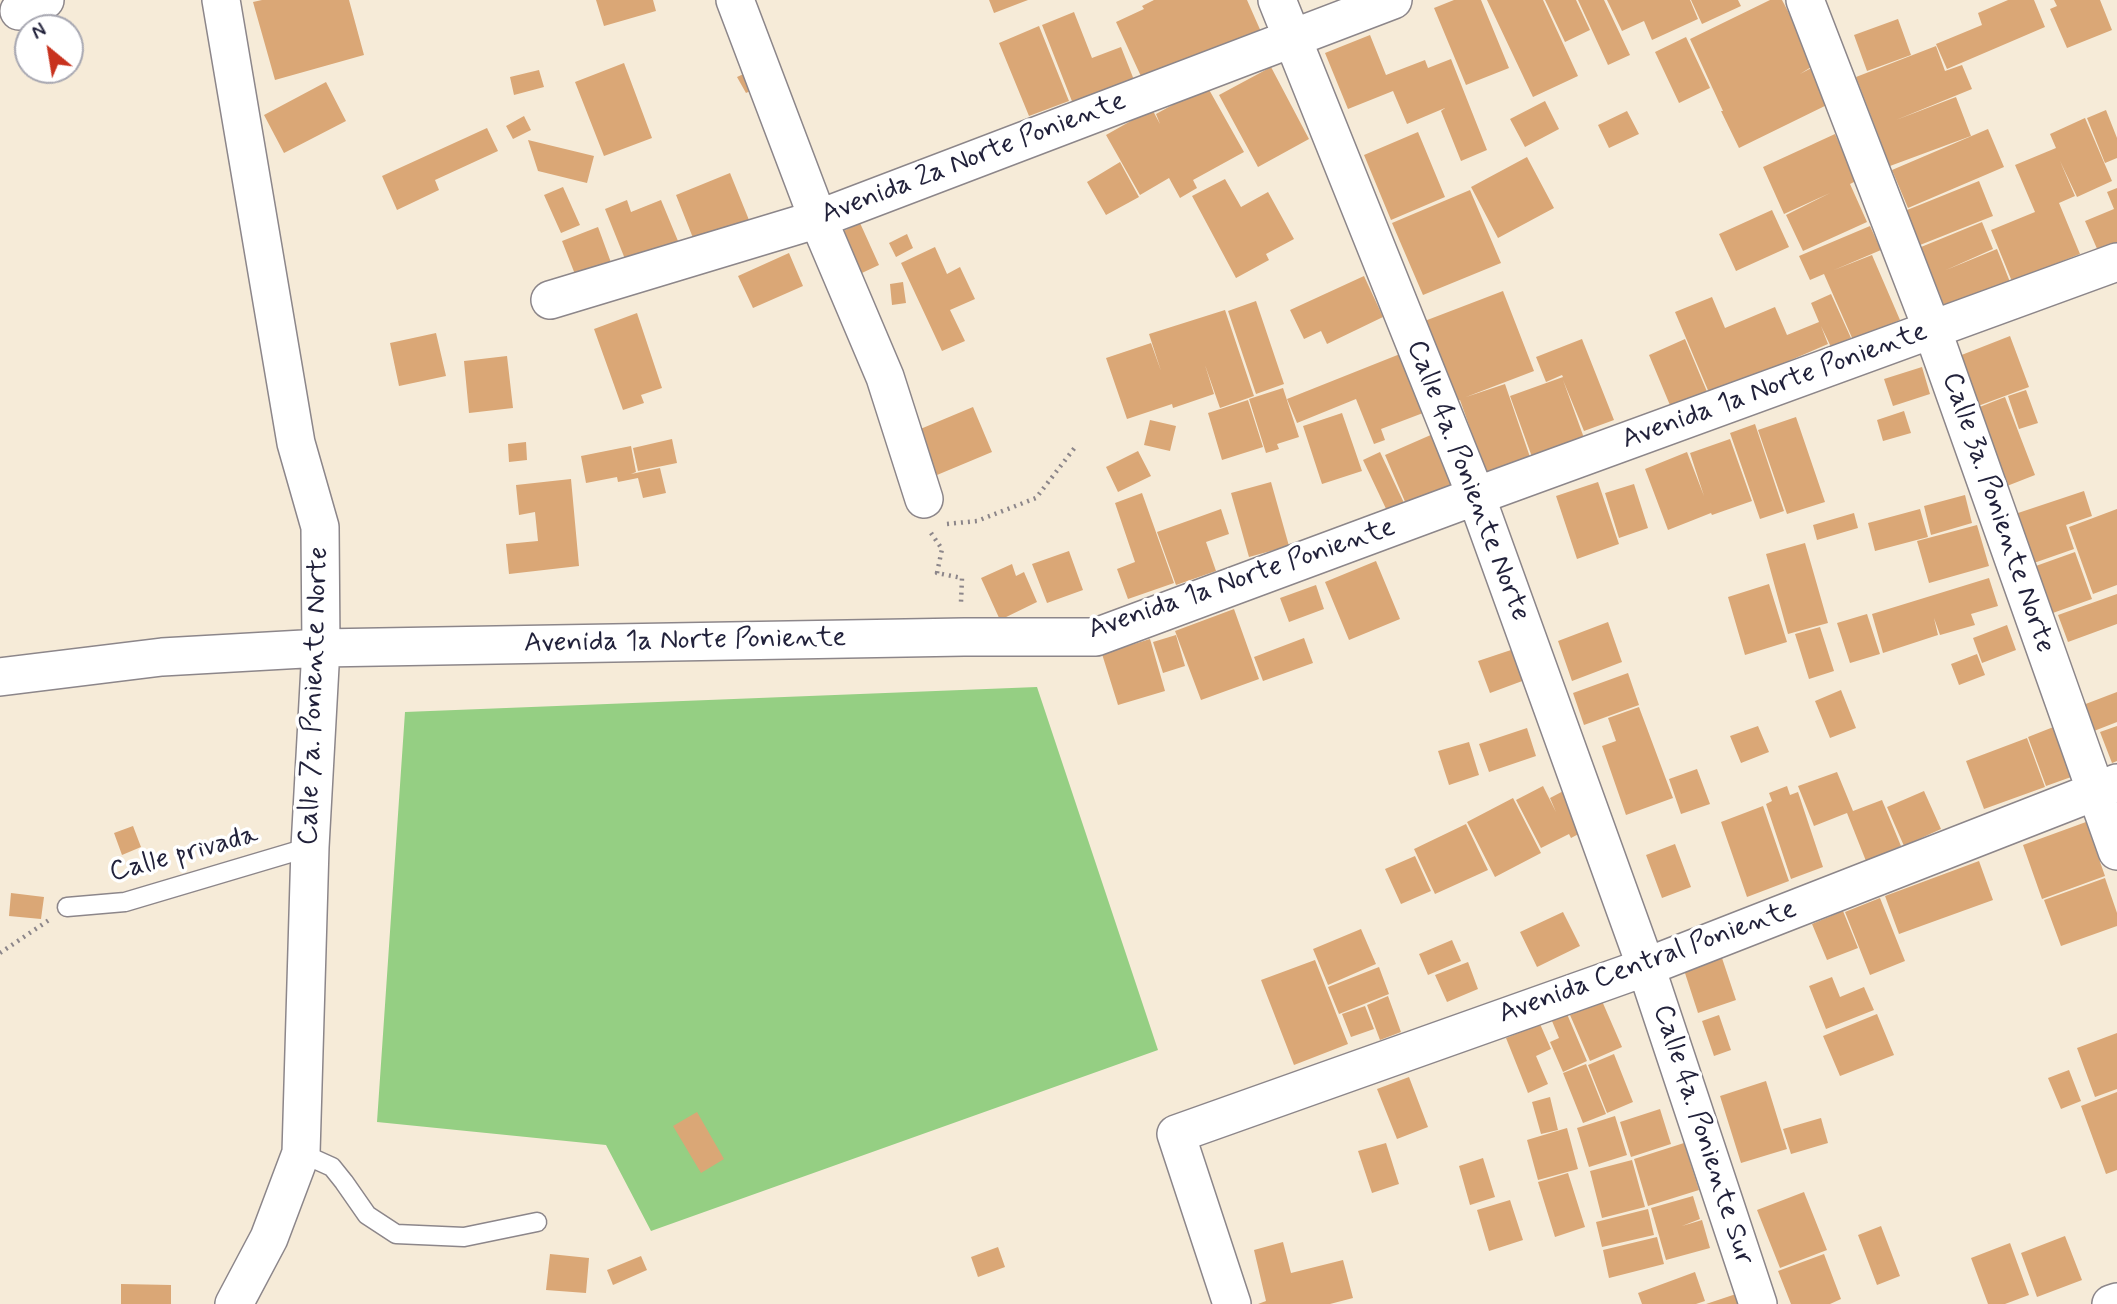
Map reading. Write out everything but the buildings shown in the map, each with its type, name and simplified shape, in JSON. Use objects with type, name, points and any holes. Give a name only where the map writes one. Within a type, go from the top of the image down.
[{"type":"street","name":"Calle 7a. Poniente Norte","points":[[221,0],[296,443],[320,527],[321,648],[310,847],[301,1153],[269,1238],[234,1304]]},
{"type":"street","points":[[735,0],[818,219],[886,377],[931,512]]},
{"type":"street","name":"Calle 4a. Poniente Norte","points":[[1277,0],[1476,496],[1646,967]]},
{"type":"street","name":"Avenida 2a Norte Poniente","points":[[550,300],[818,219],[1393,0]]},
{"type":"street","name":"Calle 3a. Poniente Norte","points":[[1805,0],[2106,787],[2117,851]]},
{"type":"street","name":"Avenida 1a Norte Poniente","points":[[0,677],[162,657],[321,648],[964,637],[1096,638],[2117,262]]},
{"type":"street","name":"Avenida Central Poniente","points":[[1231,1304],[1176,1134],[1646,967],[2106,787]]},
{"type":"street","name":"Calle 4a. Poniente Sur","points":[[1646,967],[1758,1304]]},
{"type":"street","points":[[2111,1304],[2117,1302]]},
{"type":"lane","name":"Calle privada","points":[[67,907],[125,902],[310,847]]},
{"type":"lane","points":[[301,1153],[332,1167],[368,1215],[396,1234],[464,1237],[537,1222]]},
{"type":"path","points":[[931,512],[977,521],[1036,498],[1076,446]]},
{"type":"path","points":[[942,549],[937,573],[962,578],[964,637]]},
{"type":"path","points":[[0,953],[67,907]]},
{"type":"green space","points":[[1037,687],[1158,1050],[651,1231],[606,1145],[377,1122],[405,712]]}]
